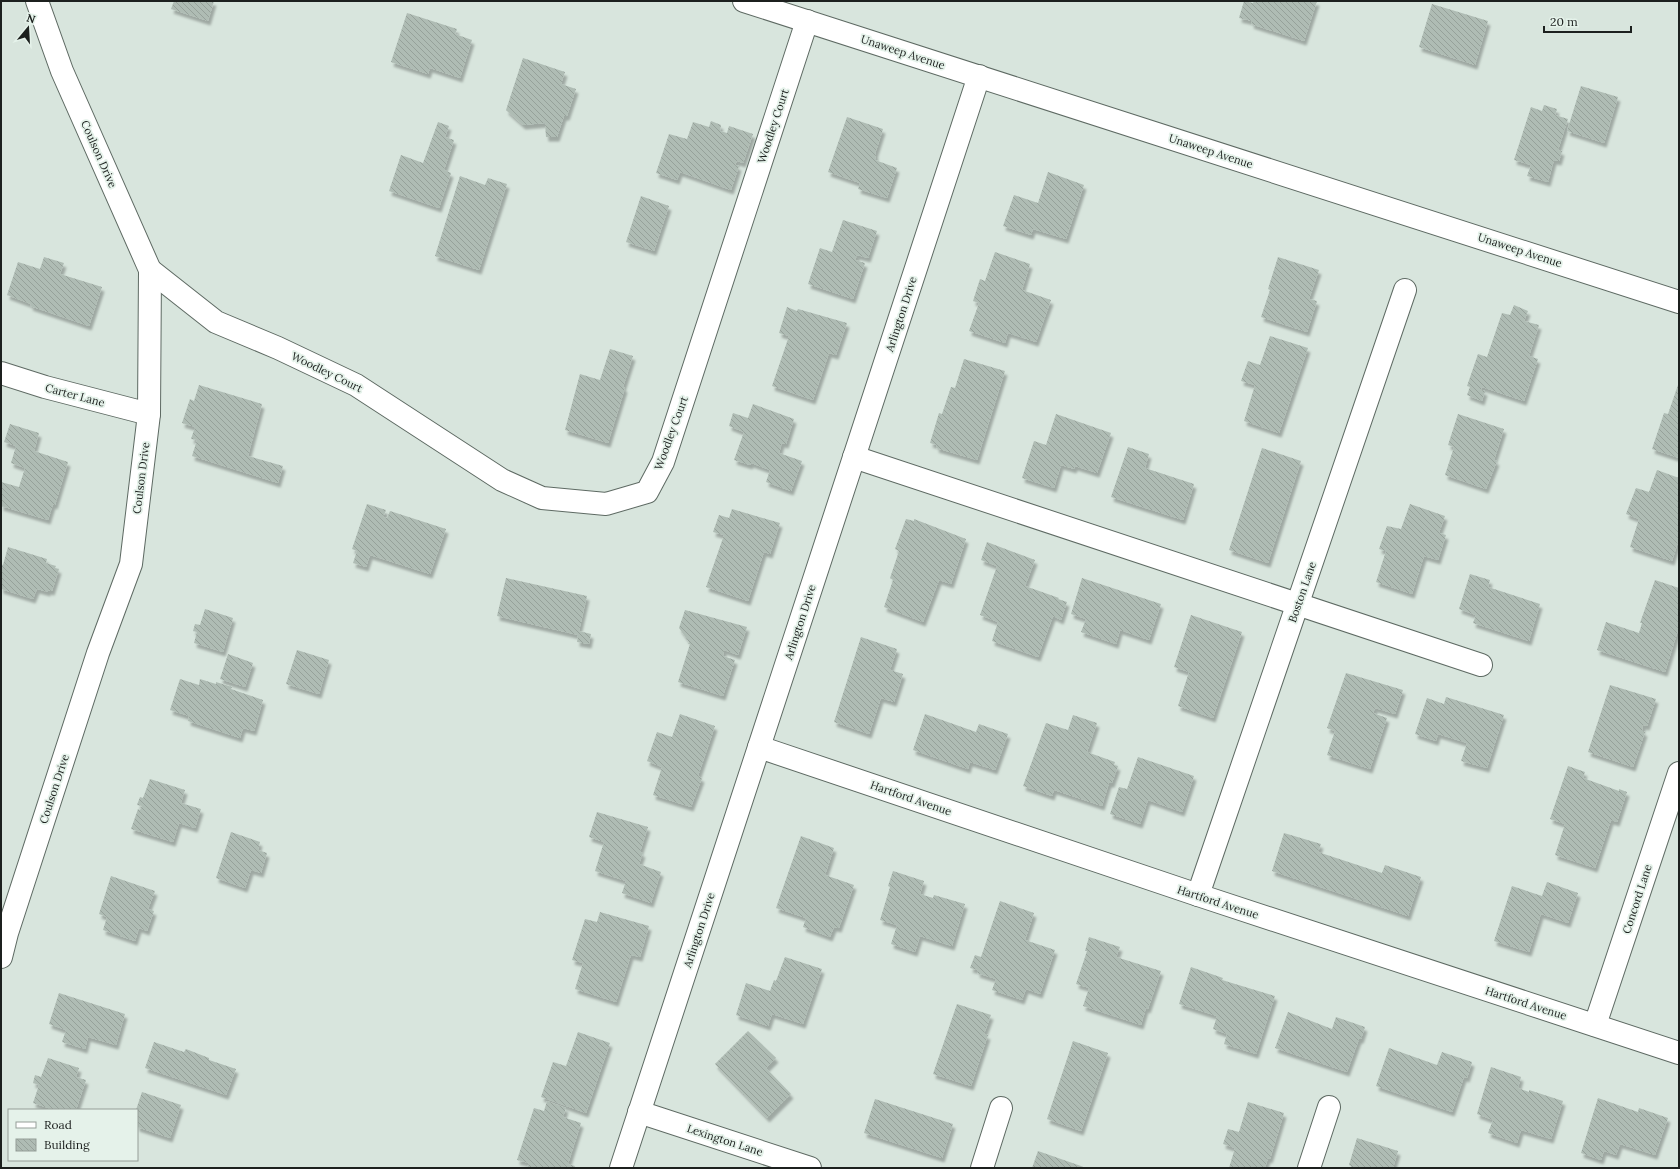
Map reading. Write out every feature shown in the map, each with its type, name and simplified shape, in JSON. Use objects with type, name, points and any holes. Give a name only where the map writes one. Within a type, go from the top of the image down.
[{"type":"street","name":"Coulson Drive","points":[[1,958],[4,932],[98,653],[131,564],[149,414],[150,270],[62,71],[37,1]]},
{"type":"street","name":"Unaweep Avenue","points":[[744,1],[1679,302]]},
{"type":"street","name":"Woodley Court","points":[[150,270],[216,322],[278,348],[356,384],[509,483],[542,498],[606,504],[647,492],[663,462],[807,21]]},
{"type":"street","name":"Arlington Drive","points":[[621,1168],[979,76]]},
{"type":"street","name":"Boston Lane","points":[[1198,895],[1405,290]]},
{"type":"street","name":"Carter Lane","points":[[1,374],[149,414]]},
{"type":"street","points":[[854,457],[1481,665]]},
{"type":"street","name":"Hartford Avenue","points":[[759,747],[1198,895],[1679,1053]]},
{"type":"street","name":"Concord Lane","points":[[1595,1025],[1679,773]]},
{"type":"street","points":[[1309,1168],[1329,1107]]},
{"type":"street","points":[[982,1168],[1001,1108]]},
{"type":"street","name":"Lexington Lane","points":[[639,1112],[810,1168]]},
{"type":"building","points":[[174,1],[214,1],[208,21],[171,9]]},
{"type":"building","points":[[1244,1],[1253,3],[1254,1],[1317,1],[1304,41],[1251,24],[1252,21],[1239,18]]},
{"type":"building","points":[[1432,4],[1488,21],[1475,65],[1419,47]]},
{"type":"building","points":[[407,13],[457,29],[455,34],[472,40],[460,78],[430,68],[428,74],[391,62]]},
{"type":"building","points":[[523,58],[565,72],[561,84],[576,89],[567,116],[564,116],[557,137],[546,137],[545,123],[523,125],[506,110]]},
{"type":"building","points":[[1581,86],[1618,97],[1604,143],[1567,131]]},
{"type":"building","points":[[1544,105],[1557,109],[1555,115],[1568,119],[1558,150],[1562,151],[1559,161],[1554,160],[1548,182],[1527,176],[1531,165],[1514,160],[1531,107],[1542,111]]},
{"type":"building","points":[[847,117],[883,129],[875,154],[875,160],[897,168],[887,198],[858,189],[860,183],[828,172]]},
{"type":"building","points":[[711,121],[721,125],[720,131],[727,133],[729,126],[753,134],[743,163],[737,161],[735,165],[739,166],[731,190],[680,172],[677,180],[656,173],[669,134],[687,139],[693,122],[709,127]]},
{"type":"building","points":[[438,122],[449,126],[445,137],[454,140],[444,170],[451,173],[439,208],[389,191],[401,155],[423,163]]},
{"type":"building","points":[[1048,172],[1084,185],[1066,239],[1033,229],[1031,235],[1003,226],[1014,195],[1038,203]]},
{"type":"building","points":[[460,176],[485,185],[488,178],[507,184],[479,270],[435,256]]},
{"type":"building","points":[[641,196],[669,206],[654,251],[626,242]]},
{"type":"building","points":[[843,220],[877,231],[868,258],[857,255],[855,260],[865,263],[853,299],[808,284],[820,248],[832,252]]},
{"type":"building","points":[[995,252],[1030,264],[1022,290],[1051,300],[1036,342],[1008,333],[1005,343],[969,331],[979,303],[973,301],[980,279],[985,281]]},
{"type":"building","points":[[44,257],[64,263],[60,274],[102,287],[89,326],[30,306],[31,304],[7,295],[18,262],[40,269]]},
{"type":"building","points":[[1278,257],[1319,270],[1309,299],[1317,301],[1307,332],[1261,317],[1270,290],[1268,289]]},
{"type":"building","points":[[1514,305],[1528,311],[1524,321],[1539,325],[1529,356],[1538,359],[1524,401],[1482,387],[1481,390],[1485,391],[1482,401],[1467,395],[1470,387],[1467,386],[1478,354],[1487,357],[1502,313],[1510,315]]},
{"type":"building","points":[[787,307],[797,311],[798,309],[847,323],[836,355],[829,353],[813,400],[772,386],[789,336],[779,333]]},
{"type":"building","points":[[1270,336],[1308,348],[1279,433],[1244,421],[1255,385],[1241,381],[1248,361],[1260,365]]},
{"type":"building","points":[[610,349],[633,356],[608,443],[565,430],[580,374],[600,380]]},
{"type":"building","points":[[964,359],[1005,371],[977,460],[936,448],[937,445],[930,443],[939,413],[942,414],[951,387],[955,388]]},
{"type":"building","points":[[1679,382],[1679,458],[1652,449],[1664,413],[1668,414]]},
{"type":"building","points":[[199,385],[262,404],[248,456],[283,466],[278,483],[192,456],[197,440],[191,439],[195,427],[182,423],[190,399],[194,401]]},
{"type":"building","points":[[753,404],[794,419],[786,444],[782,443],[779,453],[802,461],[791,491],[766,482],[770,470],[751,463],[750,465],[734,460],[744,432],[729,426],[733,413],[748,418]]},
{"type":"building","points":[[1056,414],[1111,433],[1097,473],[1075,466],[1074,469],[1061,465],[1054,488],[1022,478],[1034,441],[1046,445]]},
{"type":"building","points":[[1458,414],[1504,429],[1494,460],[1497,461],[1486,489],[1445,475],[1454,447],[1448,445]]},
{"type":"building","points":[[10,424],[39,433],[34,451],[68,462],[55,505],[53,504],[48,520],[1,506],[1,482],[19,487],[25,468],[11,463],[16,446],[4,442]]},
{"type":"building","points":[[1128,447],[1149,454],[1145,468],[1194,484],[1183,520],[1111,497]]},
{"type":"building","points":[[1262,448],[1301,461],[1268,563],[1229,550]]},
{"type":"building","points":[[1657,470],[1679,478],[1679,539],[1672,561],[1630,547],[1639,519],[1626,514],[1636,488],[1649,492]]},
{"type":"building","points":[[367,504],[386,510],[383,517],[387,518],[390,511],[446,529],[430,574],[370,555],[366,567],[353,563],[357,551],[352,549]]},
{"type":"building","points":[[1410,504],[1445,516],[1439,533],[1446,535],[1438,560],[1424,556],[1412,594],[1376,582],[1386,551],[1379,549],[1387,526],[1401,529]]},
{"type":"building","points":[[732,509],[780,523],[770,554],[764,552],[748,601],[706,587],[724,535],[713,532],[719,515],[729,518]]},
{"type":"building","points":[[906,519],[914,521],[914,519],[966,539],[951,584],[939,580],[923,622],[884,607],[893,580],[890,578],[899,551],[895,549]]},
{"type":"building","points":[[987,542],[1035,560],[1025,586],[1067,602],[1061,620],[1053,616],[1038,657],[992,641],[998,622],[980,615],[997,566],[981,560]]},
{"type":"building","points":[[8,547],[47,559],[46,563],[56,566],[55,568],[59,569],[52,591],[48,590],[48,592],[37,589],[33,599],[1,589],[1,564],[3,565]]},
{"type":"building","points":[[1470,574],[1490,580],[1488,587],[1540,604],[1529,641],[1473,623],[1476,615],[1459,609]]},
{"type":"building","points":[[506,578],[587,596],[579,631],[591,634],[589,644],[577,642],[578,635],[497,616]]},
{"type":"building","points":[[1082,578],[1161,604],[1149,640],[1120,630],[1116,644],[1081,632],[1086,619],[1071,614]]},
{"type":"building","points":[[1655,580],[1679,588],[1679,627],[1665,672],[1597,650],[1606,622],[1639,633],[1642,623],[1640,623]]},
{"type":"building","points":[[205,609],[233,618],[223,652],[194,643],[197,632],[193,631],[195,624],[200,625]]},
{"type":"building","points":[[685,610],[747,627],[738,655],[724,650],[723,656],[735,660],[723,696],[678,682],[690,644],[688,644],[689,642],[679,628]]},
{"type":"building","points":[[1191,615],[1242,632],[1213,718],[1178,706],[1189,672],[1174,667]]},
{"type":"building","points":[[861,637],[897,649],[890,670],[903,674],[894,702],[881,698],[869,734],[834,722]]},
{"type":"building","points":[[297,650],[329,660],[319,694],[286,684]]},
{"type":"building","points":[[228,654],[253,663],[245,687],[220,679]]},
{"type":"building","points":[[1346,673],[1403,690],[1395,714],[1375,708],[1373,713],[1387,718],[1370,769],[1327,755],[1335,731],[1327,728]]},
{"type":"building","points":[[180,679],[199,685],[200,679],[216,684],[216,682],[263,700],[254,731],[243,728],[240,738],[188,721],[189,716],[170,710]]},
{"type":"building","points":[[1610,685],[1656,699],[1647,726],[1643,725],[1642,731],[1645,732],[1633,767],[1588,752]]},
{"type":"building","points":[[1446,697],[1504,715],[1487,768],[1461,761],[1467,743],[1438,734],[1436,741],[1415,734],[1427,698],[1444,704]]},
{"type":"building","points":[[680,714],[715,726],[698,776],[702,778],[691,807],[653,795],[662,767],[647,761],[657,732],[672,737]]},
{"type":"building","points":[[925,714],[976,732],[979,724],[1008,734],[995,770],[970,762],[968,769],[913,750]]},
{"type":"building","points":[[1073,715],[1097,723],[1087,752],[1115,762],[1114,765],[1118,766],[1112,783],[1109,783],[1102,806],[1054,790],[1052,796],[1023,786],[1046,723],[1068,730]]},
{"type":"building","points":[[1138,757],[1194,776],[1182,812],[1148,800],[1140,824],[1110,814],[1119,787],[1127,789]]},
{"type":"building","points":[[1568,766],[1585,772],[1583,778],[1619,791],[1619,789],[1627,792],[1617,822],[1611,820],[1595,868],[1555,855],[1565,824],[1550,819]]},
{"type":"building","points":[[150,779],[185,790],[181,803],[201,809],[195,828],[179,823],[173,842],[131,829],[138,809],[140,810],[142,806],[137,805],[140,797],[143,798]]},
{"type":"building","points":[[597,812],[648,827],[640,852],[643,853],[639,864],[661,872],[651,903],[622,893],[626,881],[595,871],[604,842],[589,837]]},
{"type":"building","points":[[231,832],[260,842],[258,850],[267,853],[261,873],[251,870],[245,888],[216,878]]},
{"type":"building","points":[[1284,833],[1321,844],[1318,852],[1382,873],[1385,865],[1421,877],[1408,916],[1272,871]]},
{"type":"building","points":[[801,836],[834,848],[825,875],[854,885],[839,928],[834,927],[830,937],[803,927],[806,918],[776,908]]},
{"type":"building","points":[[893,871],[924,881],[920,894],[933,898],[934,895],[965,904],[952,946],[920,936],[915,952],[891,944],[897,925],[880,920],[890,887],[888,886]]},
{"type":"building","points":[[111,876],[155,891],[148,909],[154,911],[147,931],[139,928],[135,941],[103,930],[107,917],[99,914]]},
{"type":"building","points":[[1547,882],[1578,893],[1568,923],[1541,914],[1529,952],[1494,941],[1512,886],[1542,896]]},
{"type":"building","points":[[1000,901],[1034,913],[1025,940],[1055,950],[1040,994],[1026,989],[1022,1000],[992,990],[996,979],[977,973],[978,970],[970,968],[975,955],[981,957]]},
{"type":"building","points":[[600,912],[649,926],[640,957],[631,955],[616,1002],[575,989],[583,963],[572,960],[585,919],[597,922]]},
{"type":"building","points":[[1089,937],[1120,947],[1116,957],[1161,971],[1148,1009],[1146,1008],[1141,1025],[1083,1006],[1089,988],[1076,984],[1087,951],[1085,951]]},
{"type":"building","points":[[785,957],[822,969],[803,1024],[772,1014],[768,1026],[736,1015],[746,983],[770,991],[774,980],[776,981]]},
{"type":"building","points":[[1191,967],[1223,978],[1222,980],[1275,996],[1256,1054],[1224,1044],[1227,1034],[1213,1029],[1217,1016],[1179,1004]]},
{"type":"building","points":[[59,993],[125,1014],[116,1045],[88,1037],[85,1049],[62,1042],[66,1030],[49,1024]]},
{"type":"building","points":[[957,1004],[991,1015],[984,1034],[988,1035],[971,1086],[933,1074]]},
{"type":"building","points":[[1288,1012],[1332,1029],[1336,1017],[1365,1027],[1347,1072],[1275,1048]]},
{"type":"building","points":[[748,1031],[776,1058],[766,1068],[791,1094],[767,1118],[715,1064]]},
{"type":"building","points":[[578,1032],[610,1043],[586,1113],[541,1097],[553,1062],[566,1066]]},
{"type":"building","points":[[1073,1041],[1108,1053],[1081,1131],[1047,1119]]},
{"type":"building","points":[[154,1042],[184,1052],[186,1049],[209,1058],[209,1060],[236,1069],[226,1095],[145,1068]]},
{"type":"building","points":[[1389,1048],[1437,1065],[1442,1052],[1472,1062],[1467,1078],[1464,1077],[1452,1112],[1376,1086]]},
{"type":"building","points":[[48,1058],[79,1068],[76,1077],[86,1080],[76,1109],[51,1109],[33,1103],[39,1085],[33,1083],[35,1075],[41,1077]]},
{"type":"building","points":[[1491,1067],[1521,1077],[1518,1088],[1563,1101],[1551,1139],[1521,1130],[1517,1143],[1488,1133],[1493,1120],[1477,1114]]},
{"type":"building","points":[[142,1092],[181,1105],[170,1138],[138,1127],[138,1109],[136,1109]]},
{"type":"building","points":[[1598,1098],[1638,1112],[1639,1108],[1668,1118],[1655,1155],[1620,1144],[1616,1155],[1604,1151],[1601,1160],[1581,1153]]},
{"type":"building","points":[[875,1099],[953,1124],[942,1158],[864,1133]]},
{"type":"building","points":[[547,1101],[566,1108],[563,1117],[581,1123],[568,1164],[575,1166],[574,1168],[527,1168],[529,1163],[517,1160],[534,1108],[544,1111]]},
{"type":"building","points":[[1248,1102],[1284,1113],[1270,1159],[1268,1158],[1265,1168],[1229,1168],[1235,1148],[1223,1144],[1228,1129],[1239,1132]]},
{"type":"building","points":[[1357,1138],[1398,1151],[1393,1168],[1351,1168],[1349,1165]]},
{"type":"building","points":[[1038,1151],[1081,1166],[1085,1168],[1032,1168]]}]
